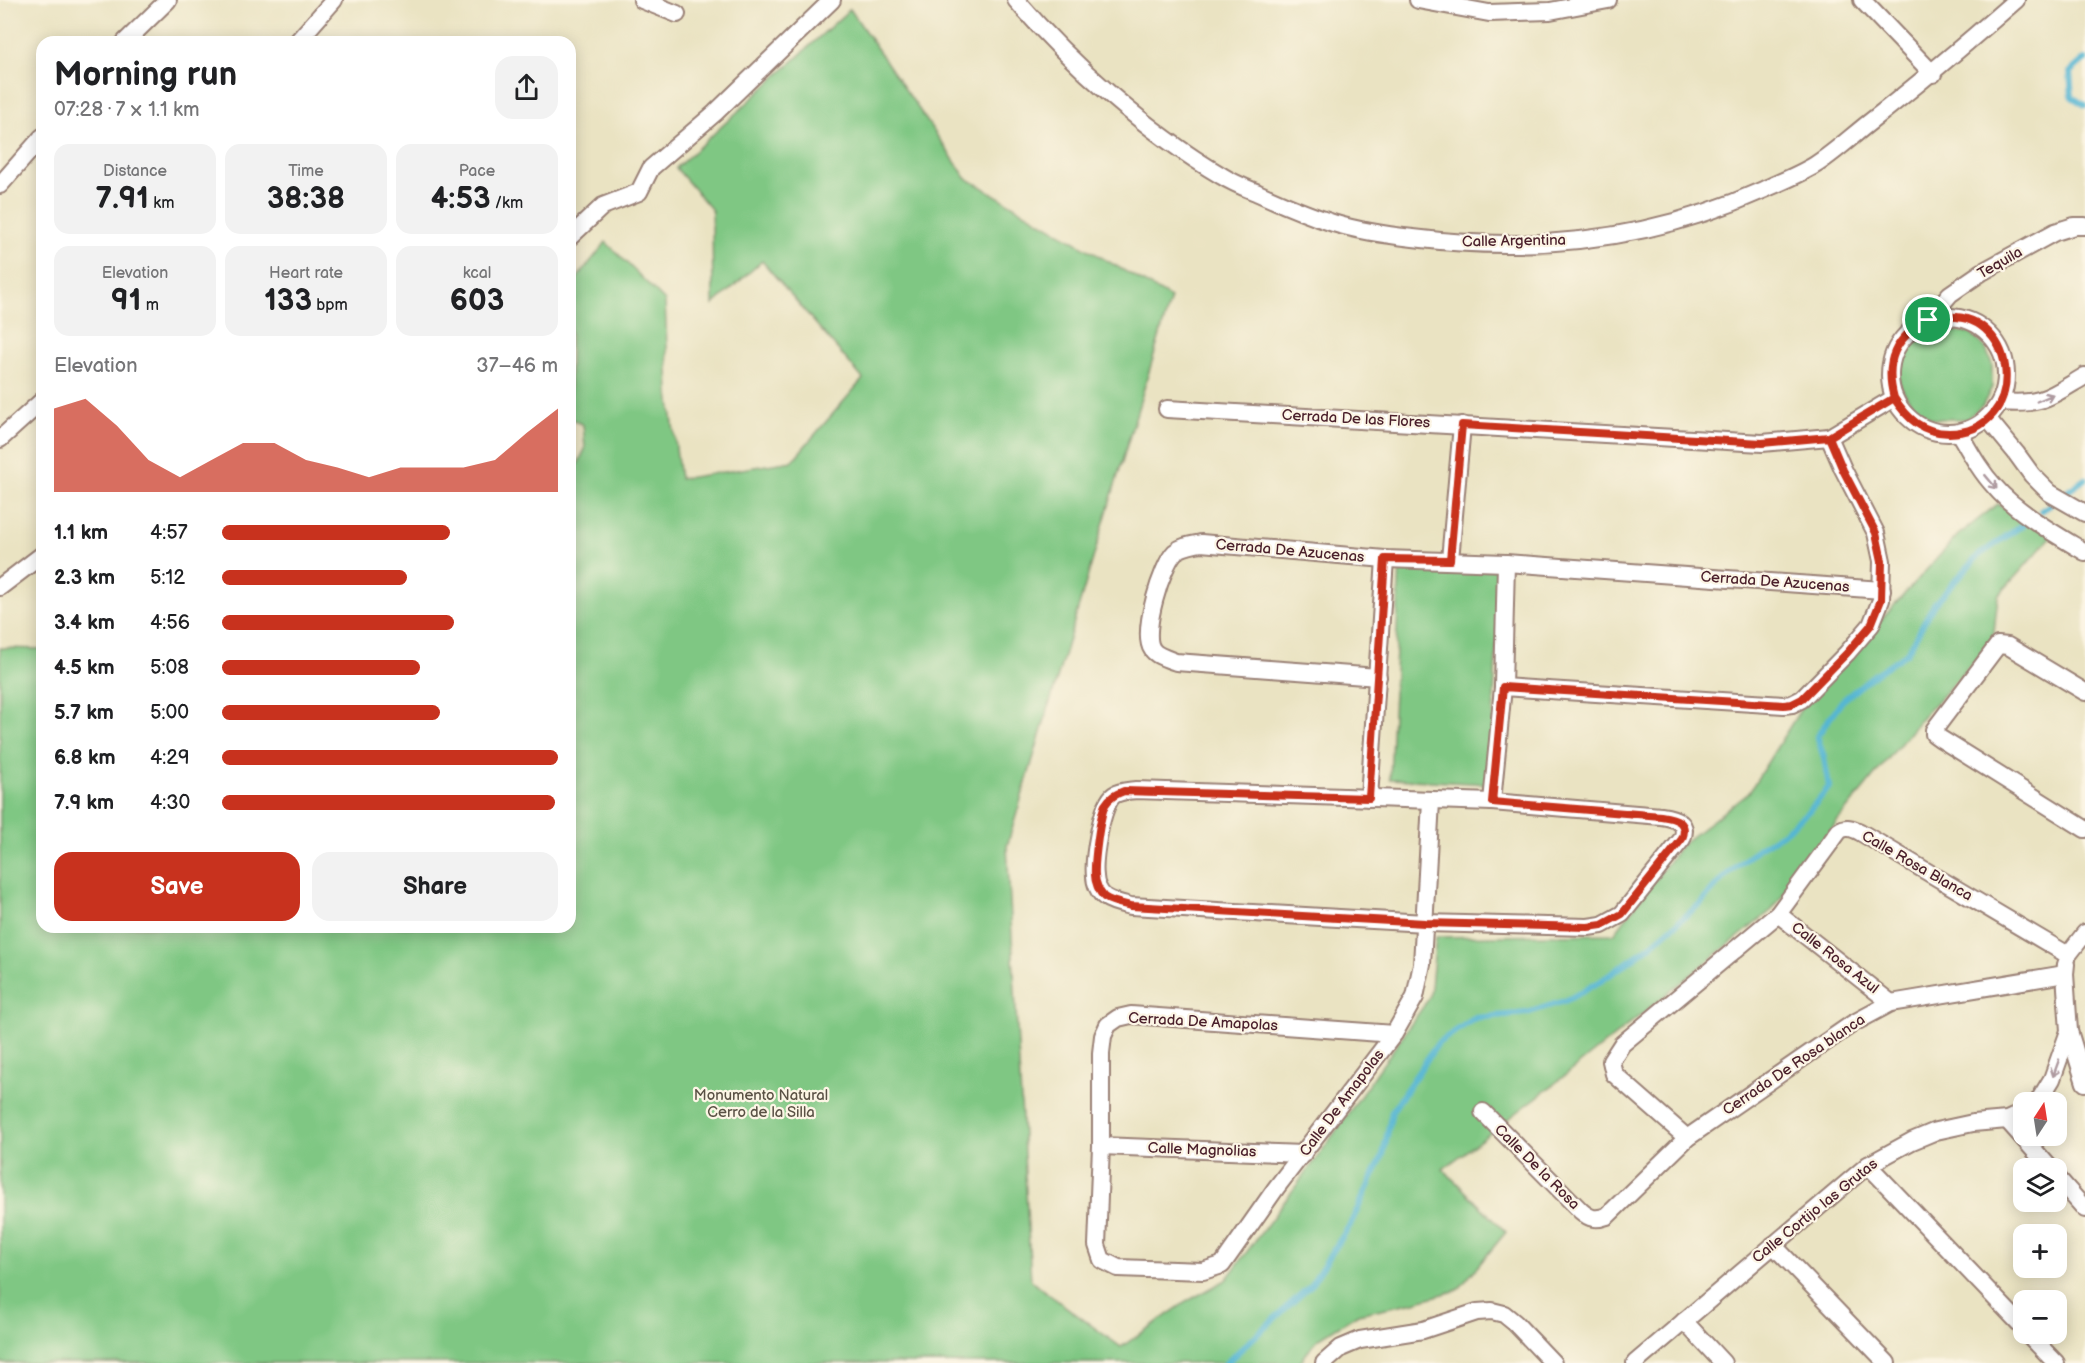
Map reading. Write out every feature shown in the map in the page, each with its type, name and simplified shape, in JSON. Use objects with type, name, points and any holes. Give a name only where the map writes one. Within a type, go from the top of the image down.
[{"type":"street","points":[[131,36],[168,0]]},
{"type":"street","points":[[302,36],[334,0]]},
{"type":"street","points":[[642,0],[677,14]]},
{"type":"street","points":[[576,231],[603,206],[639,192],[651,168],[715,112],[832,0]]},
{"type":"street","name":"Calle Argentina","points":[[1016,0],[1047,37],[1107,91],[1157,132],[1222,177],[1334,224],[1383,234],[1455,243],[1533,244],[1606,237],[1684,221],[1731,205],[1816,164],[1933,74],[2016,0]]},
{"type":"street","points":[[1418,0],[1489,13],[1550,11],[1608,0]]},
{"type":"street","points":[[1862,0],[1933,74]]},
{"type":"street","points":[[0,184],[36,144]]},
{"type":"street","name":"Tequila","points":[[1928,320],[1950,294],[1982,272],[2055,232],[2074,226],[2085,226]]},
{"type":"street","points":[[1948,317],[1968,320],[1985,330],[1998,344],[2006,363],[2007,383],[2001,402],[1988,419],[1974,428],[1959,433],[1939,433],[1920,427],[1904,414],[1894,398],[1890,382],[1890,367],[1894,352],[1903,338],[1928,320],[1948,317]]},
{"type":"street","points":[[2001,402],[2021,404],[2038,402],[2085,376]]},
{"type":"street","name":"Cerrada De las Flores","points":[[1167,409],[1762,443],[1829,437],[1894,398]]},
{"type":"street","points":[[0,439],[36,406]]},
{"type":"street","points":[[1988,419],[2032,475],[2050,493],[2085,513]]},
{"type":"street","points":[[1450,560],[1462,425]]},
{"type":"street","points":[[1959,433],[1981,470],[1996,489],[2020,509],[2085,552]]},
{"type":"street","points":[[1503,687],[1784,705],[1802,699],[1871,625],[1881,600],[1882,561],[1876,533],[1843,470],[1829,437]]},
{"type":"street","name":"Cerrada De Azucenas","points":[[1378,677],[1176,662],[1162,657],[1152,649],[1148,638],[1148,626],[1163,573],[1170,559],[1178,550],[1188,545],[1201,543],[1385,559],[1506,563],[1882,590]]},
{"type":"street","points":[[1369,798],[1385,559]]},
{"type":"street","points":[[0,587],[36,560]]},
{"type":"street","points":[[1492,802],[1503,687],[1506,563]]},
{"type":"street","points":[[2085,692],[2008,646],[2000,644],[1934,730],[1934,734],[2085,829]]},
{"type":"street","points":[[1124,791],[1369,798],[1492,802],[1661,816],[1680,820],[1685,831],[1682,839],[1622,914],[1614,920],[1588,927],[1425,923],[1131,906],[1116,903],[1104,896],[1098,888],[1095,876],[1101,817],[1113,796],[1124,791]]},
{"type":"street","name":"Calle De Amapolas","points":[[1102,1260],[1118,1268],[1139,1269],[1203,1271],[1222,1265],[1276,1188],[1394,1034],[1415,997],[1422,964],[1431,801]]},
{"type":"street","name":"Calle Rosa Blanca","points":[[1687,1138],[1614,1074],[1611,1061],[1622,1044],[1778,914],[1843,828],[1853,829],[2068,955]]},
{"type":"street","name":"Calle Rosa Azul","points":[[1778,914],[1891,1003]]},
{"type":"street","points":[[2085,933],[2068,955],[2065,974],[2068,1031],[2085,1083]]},
{"type":"street","name":"Cerrada De Rosa blanca","points":[[1593,1219],[1607,1216],[1687,1138],[1852,1024],[1891,1003],[2065,974]]},
{"type":"street","name":"Cerrada De Amapolas","points":[[1102,1260],[1097,1245],[1101,1146],[1101,1053],[1103,1036],[1108,1025],[1118,1018],[1131,1015],[1394,1034]]},
{"type":"street","points":[[2046,1092],[2068,1031]]},
{"type":"street","name":"Calle De la Rosa","points":[[1483,1112],[1581,1211],[1593,1219]]},
{"type":"street","name":"Calle Cortijo las Grutas","points":[[1635,1363],[1868,1165],[1936,1131],[2013,1117]]},
{"type":"street","points":[[2007,1120],[2041,1158]]},
{"type":"street","name":"Calle Magnolias","points":[[1101,1146],[1303,1154]]},
{"type":"street","points":[[1868,1165],[2013,1317]]},
{"type":"street","points":[[2067,1189],[2085,1209]]},
{"type":"street","points":[[1773,1245],[1887,1363]]},
{"type":"street","points":[[1324,1363],[1341,1348],[1360,1340],[1423,1330],[1477,1312],[1492,1311],[1504,1314],[1515,1323],[1553,1363]]},
{"type":"street","points":[[1684,1321],[1723,1363]]},
{"type":"street","points":[[2038,1344],[2056,1363]]},
{"type":"green space","name":"Monumento Natural Cerro de la Silla","points":[[850,9],[966,178],[1171,298],[1007,846],[1031,1281],[1121,1347],[1186,1302],[1226,1280],[1319,1155],[1430,997],[1436,937],[1614,934],[1682,844],[1749,792],[1802,707],[1958,535],[1998,504],[2052,536],[1998,596],[1993,641],[1923,716],[1839,819],[1772,910],[1553,1085],[1443,1169],[1506,1232],[1458,1290],[1358,1314],[1318,1339],[1299,1363],[0,1363],[0,648],[36,649],[36,933],[576,933],[576,468],[585,449],[583,425],[576,421],[576,280],[606,242],[665,301],[669,393],[680,479],[792,461],[863,379],[762,261],[713,305],[712,210],[676,168]]},
{"type":"green space","points":[[1932,329],[1971,334],[1985,347],[1992,364],[1992,387],[1983,405],[1966,419],[1932,419],[1912,403],[1901,386],[1898,375],[1902,358],[1914,343]]},
{"type":"green space","points":[[1400,564],[1500,569],[1490,784],[1390,779]]},
{"type":"waterway","points":[[2085,59],[2070,72],[2072,97],[2085,105]]},
{"type":"waterway","points":[[2068,491],[2085,479]]},
{"type":"waterway","points":[[2041,511],[2050,505]]},
{"type":"waterway","points":[[1226,1363],[1310,1286],[1350,1225],[1383,1155],[1392,1111],[1438,1043],[1475,1018],[1527,1013],[1567,1000],[1601,981],[1645,950],[1701,903],[1724,877],[1810,810],[1829,787],[1817,736],[1842,701],[1875,674],[1907,653],[1934,604],[1978,556],[2024,524]]},
{"type":"route","points":[[1928,320],[1903,338],[1894,352],[1890,367],[1890,382],[1894,398],[1829,437],[1762,443],[1462,425],[1450,560],[1385,559],[1369,798],[1124,791],[1113,796],[1101,817],[1095,876],[1098,888],[1104,896],[1116,903],[1131,906],[1425,923],[1588,927],[1614,920],[1622,914],[1682,839],[1685,831],[1684,825],[1680,820],[1661,816],[1492,802],[1503,687],[1784,705],[1802,699],[1871,625],[1881,600],[1882,561],[1876,533],[1843,470],[1829,437],[1894,398],[1904,414],[1920,427],[1939,433],[1959,433],[1974,428],[1988,419],[2001,402],[2007,383],[2006,363],[1998,344],[1985,330],[1968,320],[1948,317],[1928,320]]}]
